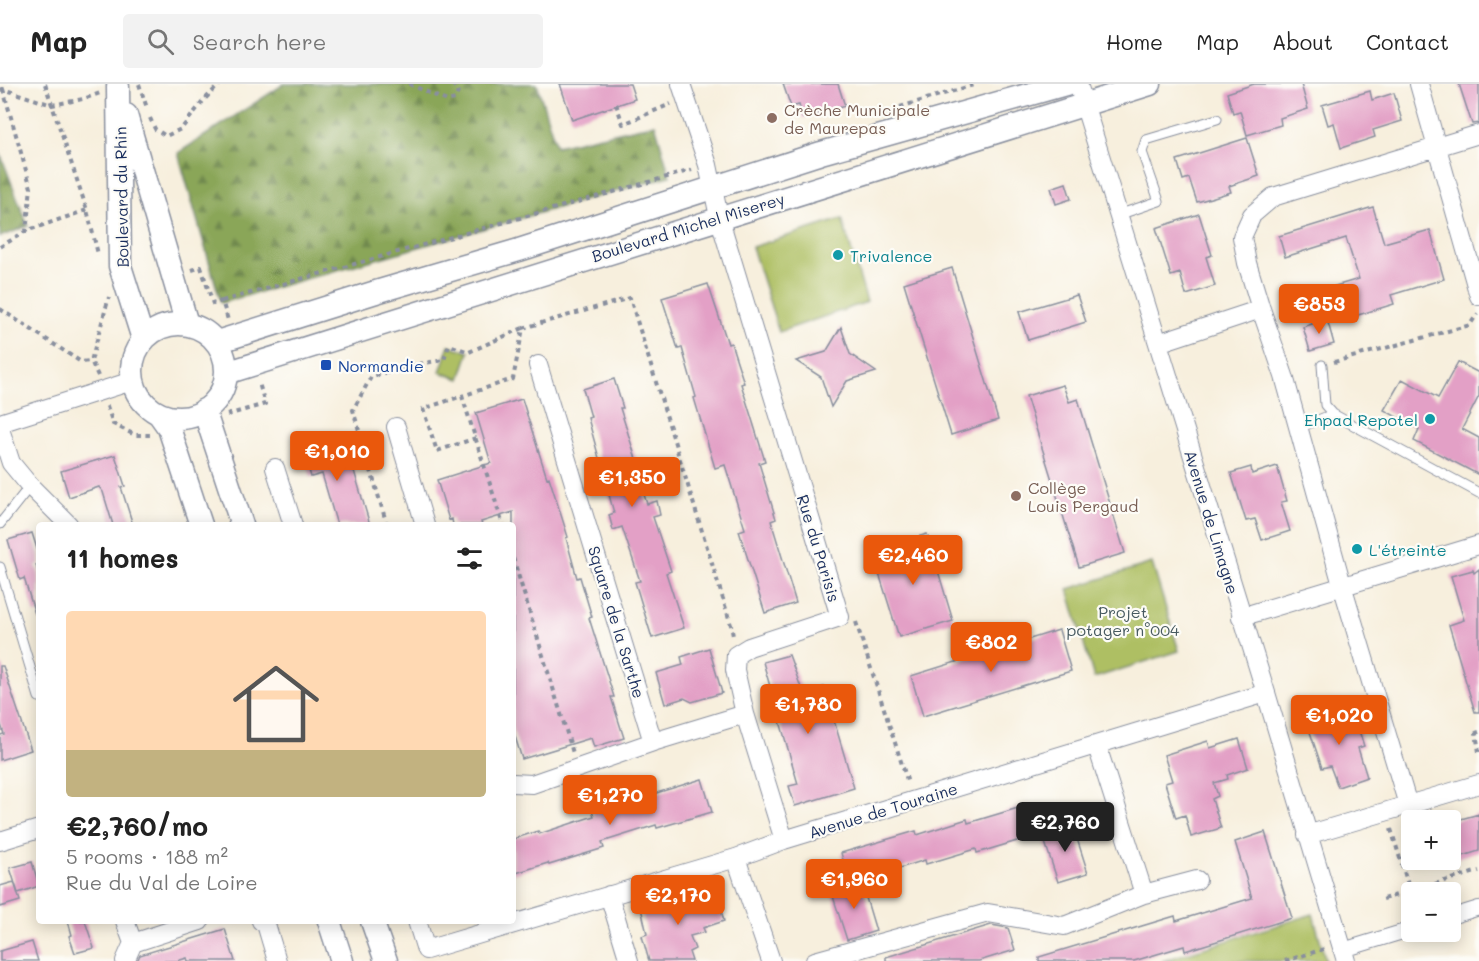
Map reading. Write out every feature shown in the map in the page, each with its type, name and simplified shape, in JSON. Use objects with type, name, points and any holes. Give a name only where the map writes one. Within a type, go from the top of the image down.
[{"type":"street","name":"Boulevard Michel Miserey","points":[[226,339],[376,291],[519,250],[821,153],[1066,84]]},
{"type":"street","name":"Boulevard Michel Miserey","points":[[226,373],[719,217],[1081,94],[1150,84]]},
{"type":"street","points":[[1419,84],[1479,296]]},
{"type":"street","name":"Boulevard du Rhin","points":[[125,85],[172,277],[187,324]]},
{"type":"street","name":"Boulevard du Rhin","points":[[125,85],[120,266],[143,339]]},
{"type":"street","name":"Rue du Parisis","points":[[683,91],[708,165],[719,217],[840,617],[750,647],[736,655]]},
{"type":"street","name":"Avenue de Limagne","points":[[1081,94],[1266,693],[1343,952]]},
{"type":"street","points":[[1408,805],[1342,585],[1284,375],[1261,309],[1242,237],[1252,215],[1274,197],[1479,134]]},
{"type":"street","points":[[1158,343],[1261,309]]},
{"type":"street","points":[[159,424],[174,418],[190,417],[204,410],[215,400],[223,387],[226,373],[224,357],[226,339],[187,324],[160,327],[143,339],[134,355],[131,368],[132,381],[142,400],[159,424],[169,428],[200,522]]},
{"type":"street","name":"Square de la Sarthe","points":[[538,364],[653,742]]},
{"type":"street","points":[[0,423],[132,381]]},
{"type":"street","points":[[204,410],[241,522]]},
{"type":"street","points":[[396,427],[424,522]]},
{"type":"street","points":[[0,429],[10,463],[66,522]]},
{"type":"street","points":[[275,468],[292,522]]},
{"type":"street","points":[[1241,617],[1479,545]]},
{"type":"street","points":[[736,655],[735,670],[745,714],[784,840]]},
{"type":"street","name":"Avenue de Touraine","points":[[516,923],[736,858],[784,840],[1266,693]]},
{"type":"street","points":[[516,783],[532,784],[653,742],[745,714]]},
{"type":"street","points":[[1097,746],[1144,894]]},
{"type":"street","points":[[1307,834],[1479,784]]},
{"type":"street","points":[[0,841],[36,830]]},
{"type":"street","points":[[736,858],[771,961]]},
{"type":"street","points":[[815,961],[988,913],[1064,926],[1144,894],[1197,880]]},
{"type":"street","points":[[609,895],[629,961]]},
{"type":"street","points":[[1461,914],[1479,908]]},
{"type":"street","points":[[125,961],[133,943],[126,924]]},
{"type":"street","points":[[133,943],[191,924]]},
{"type":"street","points":[[266,924],[277,961]]},
{"type":"street","points":[[330,924],[342,961]]},
{"type":"street","points":[[373,924],[386,961]]},
{"type":"street","name":"Avenue de Touraine","points":[[418,924],[426,950],[513,924]]},
{"type":"street","points":[[1343,952],[1401,933]]},
{"type":"lane","points":[[1118,215],[1158,201],[1142,152],[1146,140],[1217,119]]},
{"type":"lane","points":[[1322,365],[1325,405],[1333,414],[1479,493]]},
{"type":"lane","points":[[1298,428],[1333,414]]},
{"type":"lane","points":[[0,524],[30,486]]},
{"type":"lane","points":[[0,567],[36,687]]},
{"type":"path","points":[[45,84],[87,210],[100,264]]},
{"type":"path","points":[[2,90],[52,105],[82,99],[125,85],[155,129],[166,136],[181,129],[220,84]]},
{"type":"path","points":[[409,84],[447,101],[455,99],[458,92],[453,84]]},
{"type":"path","points":[[897,108],[977,84]]},
{"type":"path","points":[[2,90],[31,188],[26,231]]},
{"type":"path","points":[[616,104],[623,123],[683,91]]},
{"type":"path","points":[[172,277],[201,267],[213,304],[708,165]]},
{"type":"path","points":[[0,247],[26,231],[87,210]]},
{"type":"path","points":[[127,290],[109,296],[91,361],[113,424],[135,435],[159,424]]},
{"type":"path","points":[[386,522],[353,410],[371,377],[418,364],[444,360],[449,345],[469,352],[523,328],[630,298],[731,625],[736,655]]},
{"type":"path","points":[[222,301],[226,339]]},
{"type":"path","points":[[0,309],[81,362],[91,361]]},
{"type":"path","points":[[1322,365],[1470,325],[1479,310]]},
{"type":"path","points":[[476,438],[437,451],[423,409],[513,380],[523,328]]},
{"type":"path","points":[[229,423],[227,414],[265,404],[253,364]]},
{"type":"path","points":[[462,396],[502,522]]},
{"type":"path","points":[[516,568],[576,769]]},
{"type":"path","points":[[840,617],[853,613],[914,801]]},
{"type":"path","points":[[1479,732],[1476,733],[1479,752]]},
{"type":"path","points":[[1385,812],[1407,882]]},
{"type":"path","points":[[1441,882],[1479,871]]},
{"type":"path","points":[[1383,899],[1401,894]]},
{"type":"path","points":[[1285,961],[1343,952]]},
{"type":"green space","points":[[284,84],[537,84],[556,146],[655,124],[670,176],[221,303],[178,153]]},
{"type":"green space","points":[[0,153],[28,226],[0,237]]},
{"type":"green space","points":[[842,219],[867,302],[779,332],[752,247]]},
{"type":"green space","points":[[449,345],[469,352],[460,379],[440,372]]},
{"type":"green space","name":"Projet potager n°004","points":[[1152,563],[1179,651],[1094,678],[1068,589]]},
{"type":"green space","points":[[1313,914],[1326,961],[1162,961]]},
{"type":"building","points":[[560,84],[630,84],[635,99],[572,120]]},
{"type":"building","points":[[783,84],[838,84],[845,106],[803,118],[799,105],[791,107]]},
{"type":"building","points":[[1254,84],[1301,84],[1308,109],[1280,118],[1281,125],[1247,135],[1240,111],[1233,113],[1227,93]]},
{"type":"building","points":[[1459,84],[1479,84],[1479,123],[1472,124]]},
{"type":"building","points":[[1370,91],[1372,100],[1394,93],[1402,121],[1373,130],[1375,137],[1341,148],[1334,123],[1328,125],[1322,105]]},
{"type":"building","points":[[1247,138],[1259,176],[1229,186],[1231,192],[1197,202],[1189,178],[1183,180],[1177,160]]},
{"type":"building","points":[[1066,183],[1071,199],[1056,204],[1051,188]]},
{"type":"building","points":[[1373,207],[1384,243],[1430,230],[1444,279],[1391,295],[1394,304],[1345,319],[1335,286],[1359,279],[1346,238],[1285,257],[1279,236]]},
{"type":"building","points":[[1199,214],[1212,255],[1206,257],[1215,286],[1186,295],[1180,273],[1171,276],[1156,228]]},
{"type":"building","points":[[952,268],[998,420],[951,435],[904,283]]},
{"type":"building","points":[[708,284],[744,383],[741,384],[765,461],[759,463],[776,519],[771,521],[796,603],[765,613],[739,531],[745,529],[725,465],[715,468],[682,348],[678,349],[662,298]]},
{"type":"building","points":[[1077,295],[1086,322],[1028,340],[1019,312]]},
{"type":"building","points":[[1327,319],[1334,344],[1310,351],[1303,327]]},
{"type":"building","points":[[841,327],[850,354],[876,372],[847,381],[831,407],[821,377],[796,361],[826,352]]},
{"type":"building","name":"Ehpad Repotel","points":[[1458,362],[1479,373],[1479,396],[1462,429],[1479,438],[1479,475],[1414,441],[1419,429],[1384,410],[1402,379],[1438,398]]},
{"type":"building","points":[[614,379],[623,408],[620,408],[637,462],[634,463],[647,504],[657,501],[660,515],[653,517],[671,571],[666,573],[684,628],[652,638],[635,582],[640,581],[622,527],[613,530],[609,515],[614,513],[588,418],[591,417],[583,389]]},
{"type":"building","points":[[1063,385],[1069,402],[1078,399],[1125,553],[1079,567],[1026,396]]},
{"type":"building","points":[[522,399],[568,537],[566,538],[577,578],[580,577],[592,617],[589,618],[614,697],[611,697],[624,738],[594,747],[591,738],[522,759],[516,740],[516,522],[513,522],[513,512],[481,522],[452,522],[452,519],[449,520],[437,480],[491,463],[476,413]]},
{"type":"building","points":[[320,433],[323,443],[332,440],[341,468],[352,464],[369,522],[336,522],[322,474],[311,477],[303,449],[308,448],[305,437]]},
{"type":"building","points":[[115,455],[125,486],[121,487],[132,522],[112,522],[103,492],[99,487],[69,497],[61,471]]},
{"type":"building","points":[[1277,466],[1287,501],[1281,502],[1290,531],[1262,540],[1255,519],[1246,521],[1231,473],[1251,467],[1252,474]]},
{"type":"building","points":[[32,533],[36,546],[36,614],[24,578],[20,580],[8,540]]},
{"type":"building","points":[[927,534],[953,621],[899,637],[872,551]]},
{"type":"building","points":[[1479,569],[1479,712],[1475,712],[1449,625],[1464,620],[1451,576],[1473,570],[1474,573]]},
{"type":"building","points":[[1059,630],[1071,671],[923,716],[911,676]]},
{"type":"building","points":[[709,648],[722,693],[692,702],[684,698],[665,704],[656,673],[683,665],[681,657]]},
{"type":"building","points":[[789,655],[803,693],[824,687],[854,788],[795,806],[789,786],[798,784],[763,662]]},
{"type":"building","points":[[0,666],[3,666],[31,750],[0,760],[0,735],[4,734],[0,722]]},
{"type":"building","points":[[1353,712],[1364,746],[1358,748],[1367,777],[1338,787],[1330,766],[1322,768],[1306,720],[1326,713],[1328,719]]},
{"type":"building","points":[[1239,739],[1248,768],[1227,775],[1228,779],[1214,783],[1218,796],[1212,799],[1221,828],[1191,837],[1185,815],[1176,818],[1165,783],[1172,781],[1164,755],[1208,741],[1210,748]]},
{"type":"building","points":[[702,779],[712,812],[657,828],[656,825],[602,842],[604,848],[516,873],[516,838],[538,831],[539,834],[594,816],[592,810],[647,794],[647,796]]},
{"type":"building","points":[[1018,808],[1027,838],[977,853],[976,849],[926,864],[925,860],[850,884],[841,853],[916,831],[917,835],[967,819],[968,823]]},
{"type":"building","points":[[1479,814],[1479,851],[1461,857],[1461,819]]},
{"type":"building","points":[[1072,823],[1088,873],[1058,882],[1042,833]]},
{"type":"building","points":[[1265,832],[1292,918],[1185,951],[1184,946],[1134,961],[1039,961],[1039,957],[1175,916],[1176,921],[1252,898],[1235,842]]},
{"type":"building","points":[[32,862],[36,887],[18,893],[10,868]]},
{"type":"building","points":[[861,881],[876,931],[847,940],[831,890]]},
{"type":"building","points":[[14,882],[20,901],[0,907],[0,886]]},
{"type":"building","points":[[716,891],[724,921],[703,928],[705,932],[690,936],[695,949],[689,952],[692,961],[649,961],[642,936],[647,934],[641,908],[684,894],[686,901]]},
{"type":"building","points":[[69,924],[86,924],[94,948],[75,953],[69,936],[72,935]]},
{"type":"building","points":[[991,925],[1008,928],[1015,950],[979,961],[886,961],[886,957]]},
{"type":"building","points":[[225,929],[235,961],[188,961],[187,958],[177,961],[137,961],[140,955]]},
{"type":"building","points":[[32,942],[38,961],[0,961],[0,951]]},
{"type":"place","name":"Crèche Municipale de Maurepas","points":[[772,118]]},
{"type":"place","name":"Trivalence","points":[[838,255]]},
{"type":"place","name":"Normandie","points":[[326,365]]},
{"type":"place","name":"Ehpad Repotel","points":[[1430,419]]},
{"type":"place","name":"Collège Louis Pergaud","points":[[1016,496]]},
{"type":"place","name":"L'étreinte","points":[[1357,549]]}]
